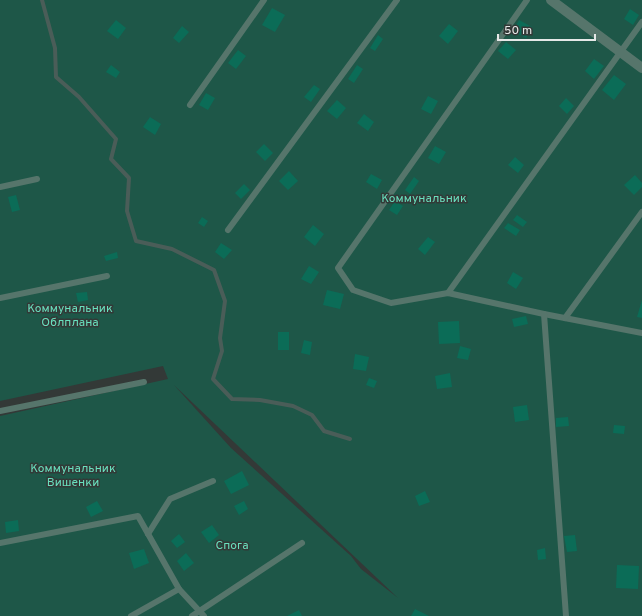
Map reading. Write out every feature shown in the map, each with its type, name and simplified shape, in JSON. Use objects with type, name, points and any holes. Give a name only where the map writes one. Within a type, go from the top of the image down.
[{"type":"street","points":[[551,0],[642,68]]},
{"type":"lane","points":[[190,105],[264,0]]},
{"type":"lane","points":[[228,230],[397,0]]},
{"type":"lane","points":[[528,0],[338,268],[353,290],[391,303],[448,293],[642,333]]},
{"type":"lane","points":[[448,293],[642,22]]},
{"type":"lane","points":[[0,187],[37,179]]},
{"type":"lane","points":[[565,318],[642,212]]},
{"type":"lane","points":[[0,298],[107,276]]},
{"type":"lane","points":[[544,314],[566,616]]},
{"type":"lane","points":[[0,411],[144,382]]},
{"type":"lane","points":[[148,534],[170,499],[213,481]]},
{"type":"lane","points":[[0,543],[138,516],[179,589],[204,616]]},
{"type":"lane","points":[[192,616],[302,543]]},
{"type":"lane","points":[[131,616],[179,589]]},
{"type":"green space","name":"Коммунальник","points":[[0,0],[642,0],[642,616],[0,616],[0,416],[168,379],[163,366],[0,401]],"holes":[[[174,385],[398,598],[361,569],[351,556],[231,448]]]},
{"type":"building","points":[[272,8],[285,15],[275,32],[262,25]]},
{"type":"building","points":[[630,9],[639,15],[633,25],[624,19]]},
{"type":"building","points":[[116,20],[126,28],[118,39],[107,31]]},
{"type":"building","points":[[519,20],[532,27],[526,38],[513,31]]},
{"type":"building","points":[[449,24],[458,31],[448,44],[439,36]]},
{"type":"building","points":[[182,26],[189,32],[179,43],[173,38]]},
{"type":"building","points":[[378,35],[383,39],[375,51],[370,48]]},
{"type":"building","points":[[506,42],[516,50],[508,59],[498,51]]},
{"type":"building","points":[[238,50],[246,56],[236,69],[228,63]]},
{"type":"building","points":[[594,59],[604,66],[594,79],[585,71]]},
{"type":"building","points":[[111,65],[120,72],[116,78],[106,72]]},
{"type":"building","points":[[357,65],[363,69],[354,83],[348,79]]},
{"type":"building","points":[[614,75],[626,84],[614,100],[602,90]]},
{"type":"building","points":[[314,85],[320,89],[311,102],[304,97]]},
{"type":"building","points":[[206,93],[215,98],[208,110],[199,105]]},
{"type":"building","points":[[428,96],[438,101],[431,114],[421,109]]},
{"type":"building","points":[[566,98],[574,106],[567,114],[559,106]]},
{"type":"building","points":[[337,100],[346,108],[337,119],[327,111]]},
{"type":"building","points":[[364,114],[374,122],[368,131],[357,123]]},
{"type":"building","points":[[150,117],[161,124],[155,135],[143,127]]},
{"type":"building","points":[[264,144],[273,153],[265,161],[256,152]]},
{"type":"building","points":[[435,146],[446,152],[439,164],[428,158]]},
{"type":"building","points":[[515,157],[524,165],[518,173],[508,165]]},
{"type":"building","points":[[289,171],[298,181],[288,190],[279,181]]},
{"type":"building","points":[[371,174],[382,180],[377,189],[366,182]]},
{"type":"building","points":[[635,175],[642,183],[642,187],[634,195],[624,185]]},
{"type":"building","points":[[414,177],[419,181],[410,194],[405,190]]},
{"type":"building","points":[[244,184],[250,190],[241,199],[235,193]]},
{"type":"building","points":[[16,195],[20,210],[12,212],[8,197]]},
{"type":"building","points":[[395,201],[403,206],[397,215],[389,210]]},
{"type":"building","points":[[517,215],[527,222],[523,227],[513,220]]},
{"type":"building","points":[[202,217],[208,221],[204,227],[198,223]]},
{"type":"building","points":[[508,223],[520,230],[516,236],[504,228]]},
{"type":"building","points":[[313,225],[324,234],[315,246],[304,237]]},
{"type":"building","points":[[428,237],[435,242],[425,255],[418,249]]},
{"type":"building","points":[[221,243],[232,250],[224,259],[215,252]]},
{"type":"building","points":[[117,252],[118,258],[106,261],[104,256]]},
{"type":"building","points":[[309,266],[319,272],[311,284],[301,279]]},
{"type":"building","points":[[513,272],[523,278],[516,289],[507,283]]},
{"type":"building","points":[[327,290],[344,294],[340,309],[323,305]]},
{"type":"building","points":[[87,292],[88,300],[78,302],[76,293]]},
{"type":"building","points":[[642,300],[642,318],[637,317]]},
{"type":"building","points":[[526,316],[528,324],[514,327],[512,319]]},
{"type":"building","points":[[459,321],[460,343],[439,344],[438,322]]},
{"type":"building","points":[[278,332],[289,332],[289,350],[278,350]]},
{"type":"building","points":[[304,340],[312,342],[310,355],[301,353]]},
{"type":"building","points":[[460,346],[471,349],[468,360],[457,358]]},
{"type":"building","points":[[355,354],[369,357],[366,371],[353,369]]},
{"type":"building","points":[[450,373],[452,387],[437,389],[435,376]]},
{"type":"building","points":[[369,378],[377,381],[374,388],[366,385]]},
{"type":"building","points":[[527,405],[529,420],[515,422],[513,407]]},
{"type":"building","points":[[568,417],[569,426],[556,427],[556,418]]},
{"type":"building","points":[[614,425],[625,426],[624,434],[613,433]]},
{"type":"building","points":[[242,471],[249,485],[231,494],[224,481]]},
{"type":"building","points":[[425,491],[430,502],[419,506],[415,496]]},
{"type":"building","points":[[97,501],[103,511],[91,517],[86,507]]},
{"type":"building","points":[[244,501],[248,509],[239,515],[234,506]]},
{"type":"building","points":[[18,520],[19,531],[6,533],[5,522]]},
{"type":"building","points":[[212,525],[219,535],[209,543],[201,532]]},
{"type":"building","points":[[179,534],[185,542],[177,548],[171,541]]},
{"type":"building","points":[[575,535],[577,551],[567,552],[564,536]]},
{"type":"building","points":[[545,548],[546,559],[538,560],[537,550]]},
{"type":"building","points":[[144,549],[149,563],[134,569],[129,553]]},
{"type":"building","points":[[186,553],[194,563],[184,571],[177,561]]},
{"type":"building","points":[[617,565],[639,566],[638,589],[616,588]]},
{"type":"building","points":[[415,609],[429,616],[411,616]]},
{"type":"building","points":[[299,610],[302,616],[287,616]]},
{"type":"waterway","points":[[42,0],[55,48],[56,77],[79,97],[116,139],[111,159],[129,178],[127,211],[136,241],[172,249],[214,270],[225,301],[220,338],[222,351],[213,379],[232,399],[260,400],[293,406],[312,415],[324,431],[350,439]]},
{"type":"park label","name":"Коммунальник Облплана","points":[[70,315]]},
{"type":"park label","name":"Коммунальник Вишенки","points":[[73,475]]},
{"type":"park label","name":"Спога","points":[[232,545]]}]
